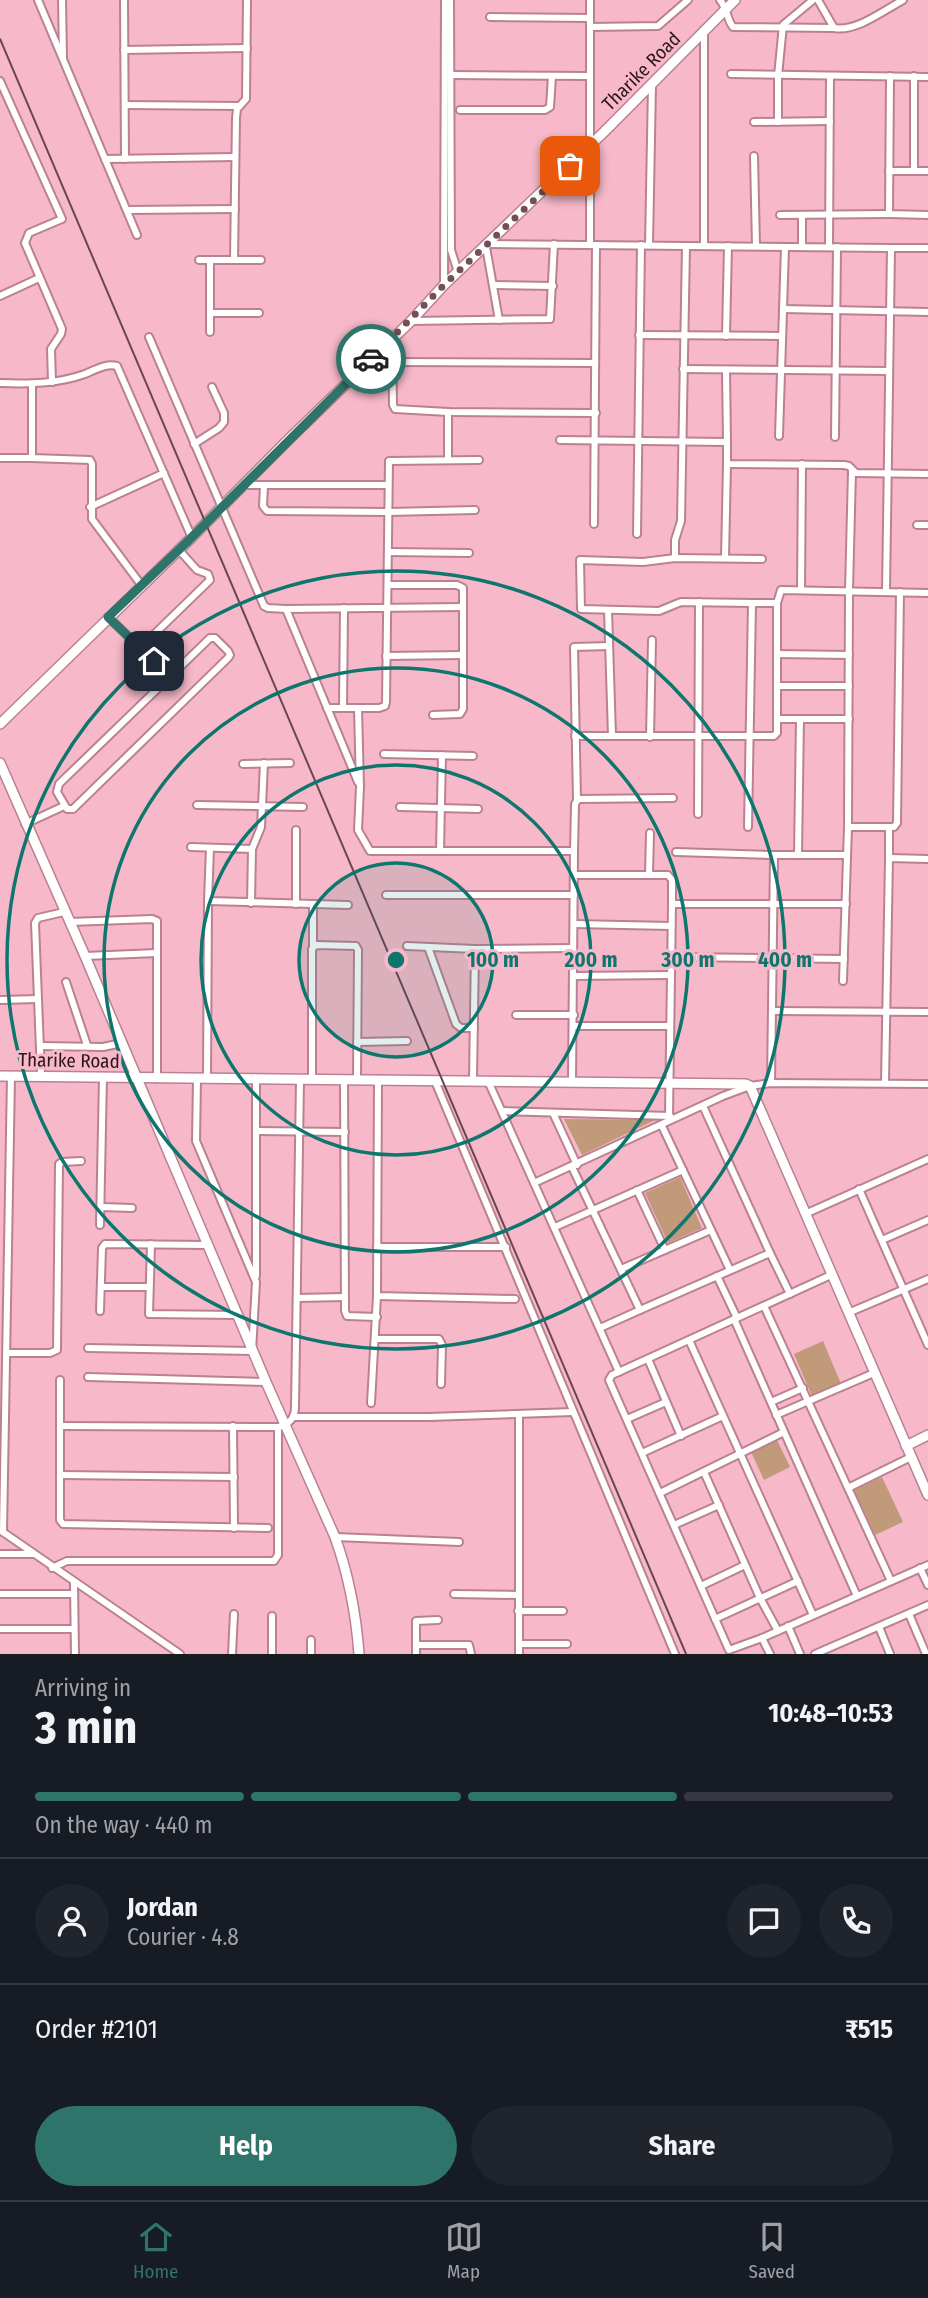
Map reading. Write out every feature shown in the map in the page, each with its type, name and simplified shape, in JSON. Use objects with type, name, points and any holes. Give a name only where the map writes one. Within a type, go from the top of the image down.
[{"type":"street","points":[[38,0],[137,234]]},
{"type":"street","points":[[62,0],[63,61]]},
{"type":"street","points":[[124,0],[125,159]]},
{"type":"street","points":[[234,260],[236,118],[239,106],[246,99],[247,0]]},
{"type":"street","points":[[444,285],[445,0]]},
{"type":"street","points":[[450,0],[451,250],[458,272]]},
{"type":"street","points":[[590,0],[590,146],[596,413],[594,524]]},
{"type":"street","points":[[590,27],[658,26],[688,0]]},
{"type":"street","name":"Tharike Road","points":[[0,723],[192,538],[444,285],[652,85],[704,33],[723,4],[735,0]]},
{"type":"street","points":[[778,122],[778,76],[783,27],[788,19],[816,0],[834,28]]},
{"type":"street","points":[[882,0],[886,9]]},
{"type":"street","points":[[723,4],[733,27],[834,28],[852,27],[903,0]]},
{"type":"street","points":[[490,17],[590,18]]},
{"type":"street","points":[[704,33],[704,246]]},
{"type":"street","points":[[124,50],[247,48]]},
{"type":"street","points":[[731,74],[928,76]]},
{"type":"street","points":[[450,75],[590,76]]},
{"type":"street","points":[[460,110],[545,110],[550,107],[552,76]]},
{"type":"street","points":[[830,76],[830,215],[836,311],[835,437]]},
{"type":"street","points":[[889,214],[890,76]]},
{"type":"street","points":[[914,76],[914,171]]},
{"type":"street","points":[[0,81],[62,219],[29,233],[26,237],[26,249],[62,331],[51,349],[52,382]]},
{"type":"street","points":[[637,534],[639,335],[652,85]]},
{"type":"street","points":[[125,105],[239,106]]},
{"type":"street","points":[[754,122],[830,121]]},
{"type":"street","points":[[754,156],[756,246]]},
{"type":"street","points":[[105,159],[235,157]]},
{"type":"street","points":[[889,171],[928,171]]},
{"type":"street","points":[[127,210],[235,209]]},
{"type":"street","points":[[780,215],[928,215]]},
{"type":"street","points":[[802,215],[802,247]]},
{"type":"street","points":[[411,321],[550,319],[554,244]]},
{"type":"street","points":[[499,320],[488,245],[928,248]]},
{"type":"street","points":[[675,558],[675,540],[681,525],[686,246]]},
{"type":"street","points":[[726,336],[728,246]]},
{"type":"street","points":[[779,436],[785,247]]},
{"type":"street","points":[[886,592],[891,248]]},
{"type":"street","points":[[199,260],[261,260]]},
{"type":"street","points":[[210,260],[210,332]]},
{"type":"street","points":[[0,296],[39,278]]},
{"type":"street","points":[[493,285],[553,286]]},
{"type":"street","points":[[783,309],[928,312]]},
{"type":"street","points":[[210,313],[259,313]]},
{"type":"street","points":[[639,335],[782,336]]},
{"type":"street","points":[[149,337],[262,603],[268,608],[286,609],[463,607]]},
{"type":"street","points":[[392,340],[395,409],[596,413]]},
{"type":"street","points":[[392,362],[594,363]]},
{"type":"street","points":[[0,383],[52,382],[77,377],[109,364],[117,366],[192,538]]},
{"type":"street","points":[[682,369],[889,371]]},
{"type":"street","points":[[724,558],[726,370]]},
{"type":"street","points":[[32,384],[32,458]]},
{"type":"street","points":[[194,444],[224,422],[224,413],[212,387]]},
{"type":"street","points":[[448,412],[448,459]]},
{"type":"street","points":[[560,440],[727,442]]},
{"type":"street","points":[[0,458],[90,460],[90,507],[93,523],[142,586]]},
{"type":"street","points":[[327,708],[385,706],[388,464],[392,459],[479,460]]},
{"type":"street","points":[[727,464],[847,465],[852,471],[844,981]]},
{"type":"street","points":[[801,590],[802,464]]},
{"type":"street","points":[[852,471],[928,474]]},
{"type":"street","points":[[90,507],[164,473]]},
{"type":"street","points":[[243,485],[388,485]]},
{"type":"street","points":[[264,485],[263,506],[267,511],[475,510]]},
{"type":"street","points":[[917,525],[928,525]]},
{"type":"street","points":[[140,648],[210,580],[208,573],[197,570],[179,550]]},
{"type":"street","points":[[388,552],[469,553]]},
{"type":"street","points":[[762,559],[675,558],[643,562],[580,560],[581,609],[662,611],[678,603],[777,603]]},
{"type":"street","points":[[388,585],[461,585],[463,588],[462,712],[433,715]]},
{"type":"street","points":[[575,736],[774,736],[777,733],[777,603],[781,590],[928,593]]},
{"type":"street","points":[[848,827],[894,827],[897,823],[900,592]]},
{"type":"street","points":[[698,814],[699,602]]},
{"type":"street","points":[[748,827],[752,603]]},
{"type":"street","points":[[343,708],[344,608]]},
{"type":"street","points":[[286,609],[360,787]]},
{"type":"street","points":[[608,610],[612,736]]},
{"type":"street","points":[[108,617],[154,661]]},
{"type":"street","points":[[215,638],[228,651],[228,658],[73,809],[68,810],[64,806],[57,792],[59,784],[208,639],[215,638]]},
{"type":"street","points":[[650,737],[652,640]]},
{"type":"street","points":[[572,1082],[577,800],[574,647],[609,646]]},
{"type":"street","points":[[777,654],[849,655]]},
{"type":"street","points":[[386,656],[463,655]]},
{"type":"street","points":[[776,686],[849,686]]},
{"type":"street","points":[[358,708],[358,830],[368,849],[575,851]]},
{"type":"street","points":[[777,719],[849,719]]},
{"type":"street","points":[[798,855],[800,719]]},
{"type":"street","points":[[384,754],[473,756]]},
{"type":"street","points":[[440,851],[442,755]]},
{"type":"street","points":[[0,763],[85,956],[266,1382],[282,1426],[335,1537],[353,1599],[359,1654]]},
{"type":"street","points":[[251,903],[252,849],[261,827],[264,763]]},
{"type":"street","points":[[243,764],[290,763]]},
{"type":"street","points":[[577,800],[673,798]]},
{"type":"street","points":[[197,805],[303,807]]},
{"type":"street","points":[[25,824],[64,806]]},
{"type":"street","points":[[400,807],[478,809]]},
{"type":"street","points":[[885,1083],[889,827]]},
{"type":"street","points":[[296,830],[296,904]]},
{"type":"street","points":[[649,875],[650,833]]},
{"type":"street","points":[[191,848],[252,849]]},
{"type":"street","points":[[207,1079],[210,848]]},
{"type":"street","points":[[676,852],[847,855]]},
{"type":"street","points":[[771,1083],[774,855]]},
{"type":"street","points":[[889,858],[928,859]]},
{"type":"street","points":[[575,875],[671,877],[669,1116]]},
{"type":"street","points":[[386,895],[574,895]]},
{"type":"street","points":[[208,901],[348,905]]},
{"type":"street","points":[[313,904],[313,1079]]},
{"type":"street","points":[[672,904],[846,904]]},
{"type":"street","points":[[41,1076],[36,922],[42,917],[64,912]]},
{"type":"street","points":[[69,922],[155,920],[157,923],[158,1079]]},
{"type":"street","points":[[574,924],[671,926]]},
{"type":"street","points":[[313,946],[358,948],[357,1079]]},
{"type":"street","points":[[407,946],[475,949],[573,948]]},
{"type":"street","points":[[428,947],[456,1024],[461,1028],[474,1028]]},
{"type":"street","points":[[473,1081],[475,949]]},
{"type":"street","points":[[85,956],[157,953]]},
{"type":"street","points":[[670,957],[844,959]]},
{"type":"street","points":[[573,975],[670,975]]},
{"type":"street","points":[[66,982],[87,1045]]},
{"type":"street","points":[[0,1000],[38,999]]},
{"type":"street","points":[[772,1011],[928,1012]]},
{"type":"street","points":[[516,1015],[574,1015]]},
{"type":"street","points":[[573,1026],[670,1027]]},
{"type":"street","points":[[357,1042],[407,1041]]},
{"type":"street","points":[[40,1046],[103,1047],[122,1044]]},
{"type":"street","name":"Tharike Road","points":[[0,1076],[743,1083],[750,1086]]},
{"type":"street","points":[[11,1076],[2,1531],[177,1653]]},
{"type":"street","points":[[100,1225],[103,1077]]},
{"type":"street","points":[[197,1079],[196,1141],[256,1282]]},
{"type":"street","points":[[252,1351],[256,1282],[256,1079]]},
{"type":"street","points":[[371,1403],[377,1317],[378,1079]]},
{"type":"street","points":[[61,1426],[282,1426],[293,1417],[300,1080]]},
{"type":"street","points":[[344,1080],[345,1311],[348,1316],[377,1317]]},
{"type":"street","points":[[435,1081],[675,1654]]},
{"type":"street","points":[[488,1081],[619,1372]]},
{"type":"street","points":[[534,1183],[750,1086],[771,1083],[928,1084]]},
{"type":"street","points":[[750,1086],[928,1495]]},
{"type":"street","points":[[703,1106],[790,1294]]},
{"type":"street","points":[[502,1111],[682,1116]]},
{"type":"street","points":[[553,1113],[593,1209],[640,1310]]},
{"type":"street","points":[[662,1126],[730,1270]]},
{"type":"street","points":[[256,1131],[345,1132]]},
{"type":"street","points":[[805,1214],[928,1159]]},
{"type":"street","points":[[7,1353],[50,1353],[57,1350],[59,1164],[62,1161],[81,1161]]},
{"type":"street","points":[[555,1227],[683,1170]]},
{"type":"street","points":[[859,1189],[928,1345]]},
{"type":"street","points":[[637,1190],[665,1250]]},
{"type":"street","points":[[101,1207],[132,1208]]},
{"type":"street","points":[[882,1240],[928,1220]]},
{"type":"street","points":[[621,1269],[711,1230]]},
{"type":"street","points":[[100,1311],[102,1248],[105,1244],[207,1245]]},
{"type":"street","points":[[151,1244],[148,1312],[151,1315],[237,1315]]},
{"type":"street","points":[[377,1247],[506,1247]]},
{"type":"street","points":[[600,1328],[770,1253]]},
{"type":"street","points":[[831,1275],[612,1375],[609,1380],[730,1650],[928,1564]]},
{"type":"street","points":[[717,1276],[857,1596]]},
{"type":"street","points":[[848,1313],[928,1279]]},
{"type":"street","points":[[101,1287],[149,1287]]},
{"type":"street","points":[[377,1296],[515,1299]]},
{"type":"street","points":[[297,1298],[344,1297]]},
{"type":"street","points":[[764,1306],[891,1581]]},
{"type":"street","points":[[376,1339],[439,1339],[442,1345],[441,1384]]},
{"type":"street","points":[[689,1340],[813,1615]]},
{"type":"street","points":[[88,1348],[252,1351]]},
{"type":"street","points":[[648,1359],[681,1436]]},
{"type":"street","points":[[776,1415],[874,1373]]},
{"type":"street","points":[[88,1377],[266,1382]]},
{"type":"street","points":[[60,1380],[60,1520],[63,1524],[268,1528]]},
{"type":"street","points":[[771,1402],[803,1388]]},
{"type":"street","points":[[627,1419],[666,1402]]},
{"type":"street","points":[[293,1417],[429,1417],[573,1412]]},
{"type":"street","points":[[519,1414],[519,1654]]},
{"type":"street","points":[[642,1453],[723,1416]]},
{"type":"street","points":[[233,1426],[234,1528]]},
{"type":"street","points":[[52,1568],[67,1561],[274,1561],[278,1555],[282,1426]]},
{"type":"street","points":[[660,1493],[783,1432]]},
{"type":"street","points":[[906,1446],[928,1436]]},
{"type":"street","points":[[848,1488],[911,1457]]},
{"type":"street","points":[[704,1472],[760,1598],[778,1630]]},
{"type":"street","points":[[61,1475],[234,1477]]},
{"type":"street","points":[[674,1525],[719,1505]]},
{"type":"street","points":[[335,1537],[459,1542]]},
{"type":"street","points":[[0,1554],[33,1554]]},
{"type":"street","points":[[701,1586],[746,1565]]},
{"type":"street","points":[[920,1568],[928,1585]]},
{"type":"street","points":[[715,1619],[798,1581]]},
{"type":"street","points":[[74,1583],[75,1654]]},
{"type":"street","points":[[0,1594],[74,1594]]},
{"type":"street","points":[[454,1594],[518,1595]]},
{"type":"street","points":[[815,1654],[833,1650],[928,1605]]},
{"type":"street","points":[[518,1611],[563,1611]]},
{"type":"street","points":[[232,1654],[234,1614]]},
{"type":"street","points":[[909,1614],[926,1654]]},
{"type":"street","points":[[272,1616],[272,1654]]},
{"type":"street","points":[[416,1654],[416,1621],[438,1620]]},
{"type":"street","points":[[788,1626],[800,1654]]},
{"type":"street","points":[[879,1627],[889,1653]]},
{"type":"street","points":[[0,1629],[75,1629]]},
{"type":"street","points":[[920,1640],[928,1636]]},
{"type":"street","points":[[762,1638],[770,1654]]},
{"type":"street","points":[[311,1640],[311,1654]]},
{"type":"street","points":[[519,1644],[567,1644]]},
{"type":"street","points":[[415,1645],[469,1645],[471,1654]]},
{"type":"shaded area","points":[[564,1119],[655,1120],[582,1155]]},
{"type":"shaded area","points":[[680,1177],[702,1228],[668,1243],[645,1193]]},
{"type":"shaded area","points":[[823,1341],[842,1386],[813,1399],[794,1354]]},
{"type":"shaded area","points":[[777,1440],[790,1467],[764,1480],[751,1452]]},
{"type":"shaded area","points":[[882,1477],[903,1522],[875,1535],[854,1490]]},
{"type":"railway","points":[[0,39],[686,1654]]},
{"type":"way so far","points":[[371,359],[444,285],[570,166]]},
{"type":"route","points":[[154,661],[108,617],[371,359]]}]
